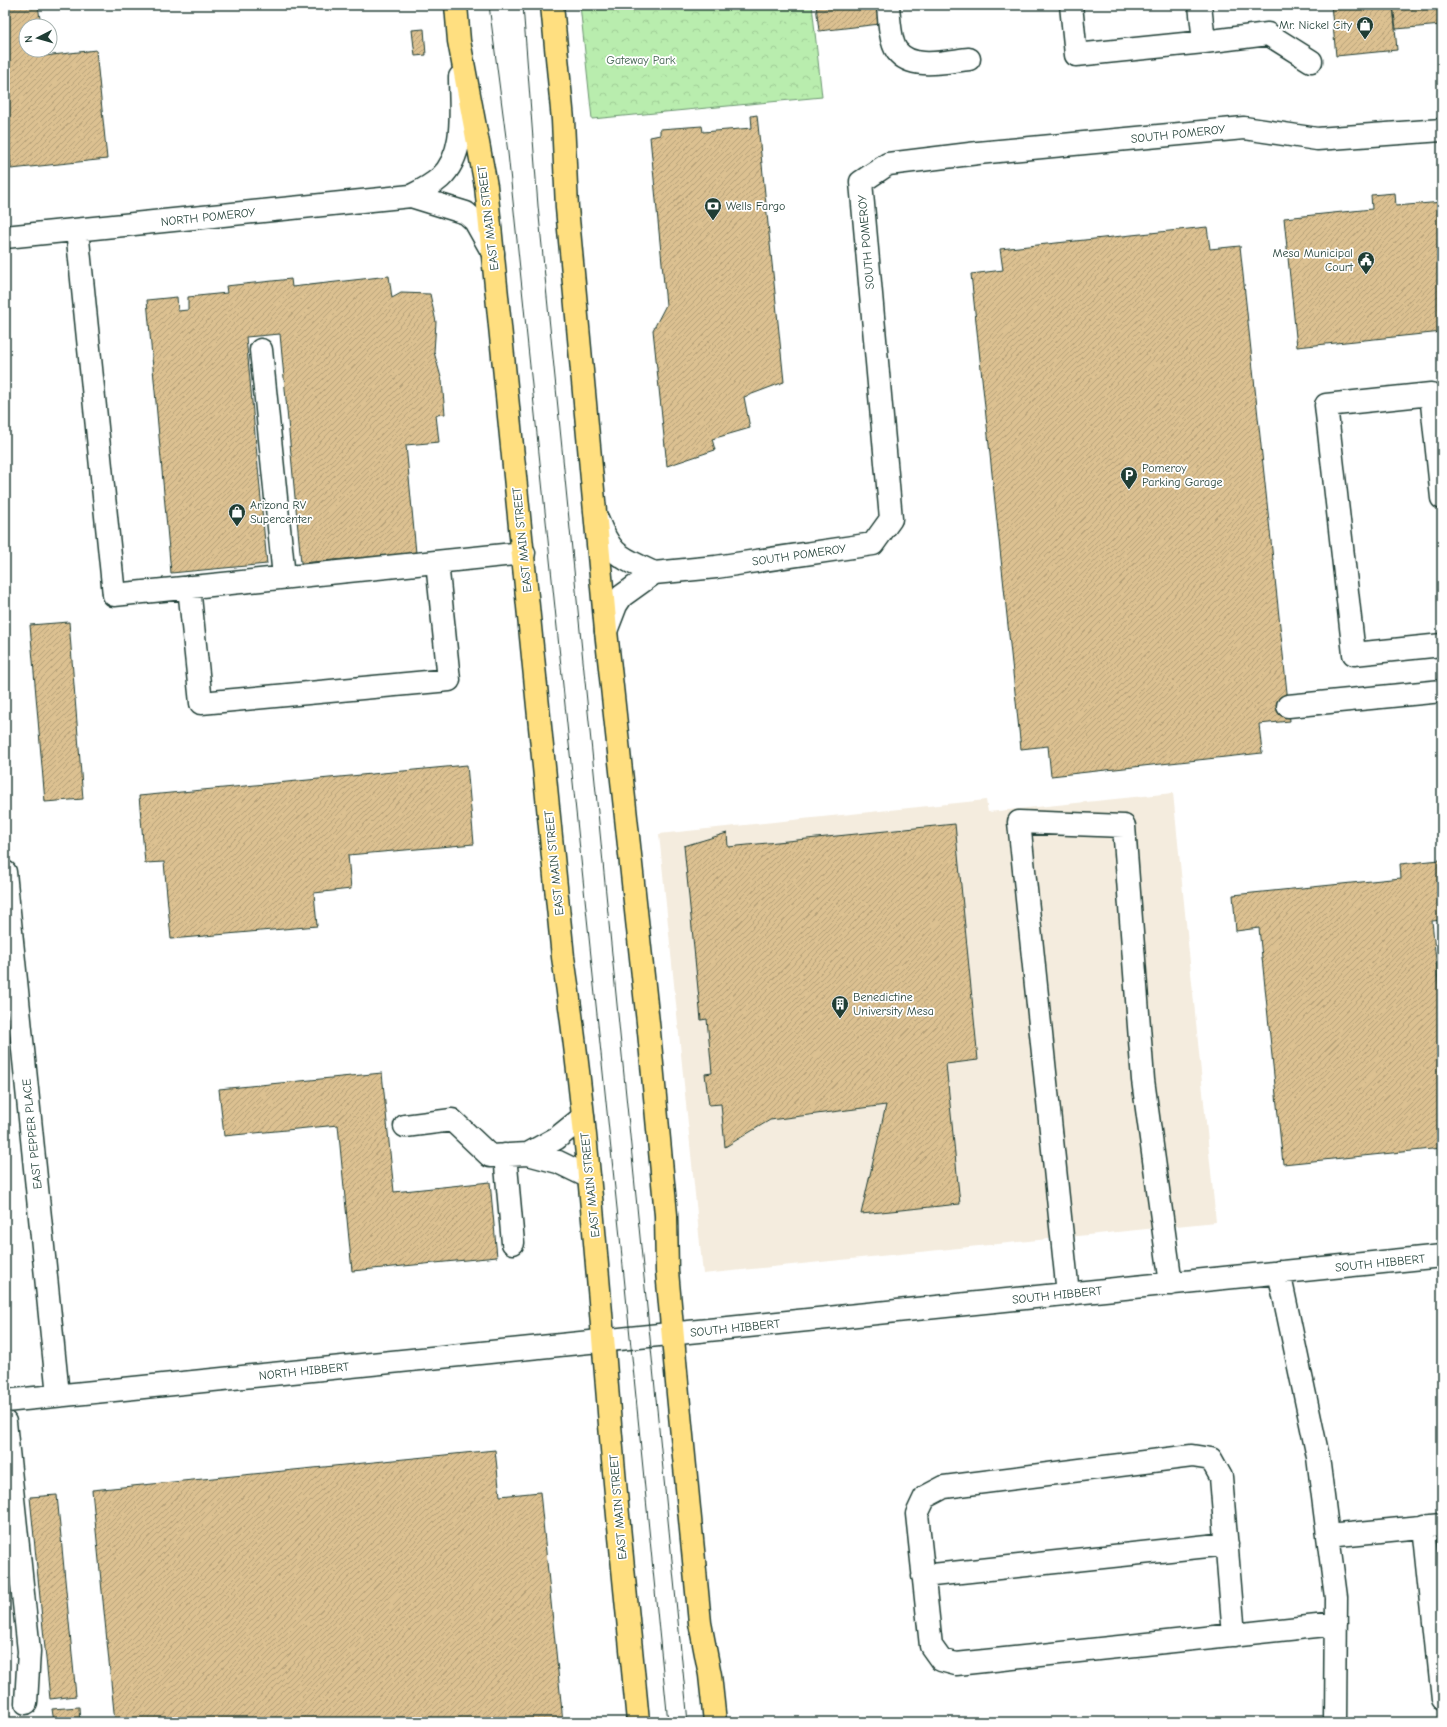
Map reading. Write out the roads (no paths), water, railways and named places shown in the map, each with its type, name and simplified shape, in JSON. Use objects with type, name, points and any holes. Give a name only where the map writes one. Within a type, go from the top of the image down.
[{"type":"main road","name":"EAST MAIN STREET","points":[[456,5],[460,41],[486,186],[524,553],[563,958],[575,1035],[638,1722]]},
{"type":"main road","points":[[552,5],[563,120],[567,208],[606,631],[649,1032],[666,1215],[667,1272],[700,1623],[710,1674],[715,1722]]},
{"type":"street","points":[[888,5],[892,35],[897,51],[911,61],[933,63],[969,59]]},
{"type":"street","points":[[1071,5],[1076,55],[1268,34],[1311,61]]},
{"type":"street","points":[[1200,5],[1204,42]]},
{"type":"street","name":"NORTH POMEROY","points":[[5,237],[411,196],[428,188],[441,177],[451,164],[458,145],[460,124],[460,41]]},
{"type":"street","name":"SOUTH POMEROY","points":[[654,573],[716,568],[873,544],[891,519],[861,182],[888,164],[978,153],[1244,128],[1317,138],[1442,130]]},
{"type":"street","name":"NORTH POMEROY","points":[[411,196],[466,213],[475,221],[492,253]]},
{"type":"street","points":[[77,230],[114,595],[524,553]]},
{"type":"street","points":[[261,350],[284,577]]},
{"type":"street","points":[[1442,498],[1431,394],[1326,405],[1354,654],[1442,645]]},
{"type":"street","points":[[596,516],[606,541],[617,554],[654,573],[622,596],[616,605],[606,631]]},
{"type":"street","points":[[189,587],[201,703],[449,680],[437,562]]},
{"type":"street","points":[[1288,706],[1442,691]]},
{"type":"street","points":[[1068,1294],[1019,822],[1124,826],[1143,1080],[1171,1284]]},
{"type":"street","name":"EAST PEPPER PLACE","points":[[5,872],[58,1395]]},
{"type":"street","points":[[528,1154],[557,1138],[583,1116]]},
{"type":"street","points":[[405,1126],[452,1120],[490,1156],[528,1154],[558,1162],[589,1177]]},
{"type":"street","points":[[505,1155],[513,1243]]},
{"type":"street","name":"SOUTH HIBBERT","points":[[603,1341],[1442,1256]]},
{"type":"street","points":[[1279,1272],[1318,1457],[1336,1596],[1335,1722]]},
{"type":"street","name":"NORTH HIBBERT","points":[[5,1401],[603,1341]]},
{"type":"street","points":[[5,1422],[29,1651],[26,1703]]},
{"type":"street","points":[[1234,1635],[1221,1477],[1211,1459],[1192,1456],[944,1488],[925,1497],[917,1514],[931,1646],[941,1660],[956,1664],[1234,1635],[1336,1624]]},
{"type":"street","points":[[1328,1536],[1433,1526],[1440,1698],[1442,1699]]},
{"type":"street","points":[[923,1576],[1227,1544]]},
{"type":"tram line","points":[[489,5],[508,153],[624,1276],[668,1722]]},
{"type":"tram line","points":[[523,5],[538,206],[688,1722]]},
{"type":"place","name":"Mr. Nickel City","points":[[1365,40]]},
{"type":"place","name":"Wells Fargo","points":[[713,221]]},
{"type":"place","name":"Mesa Municipal Court","points":[[1366,275]]},
{"type":"place","name":"Pomeroy Parking Garage","points":[[1129,490]]},
{"type":"place","name":"Arizona RV Supercenter","points":[[237,527]]},
{"type":"place","name":"Benedictine University Mesa","points":[[840,1019]]},
{"type":"park label","name":"Gateway Park","points":[[641,60]]}]
